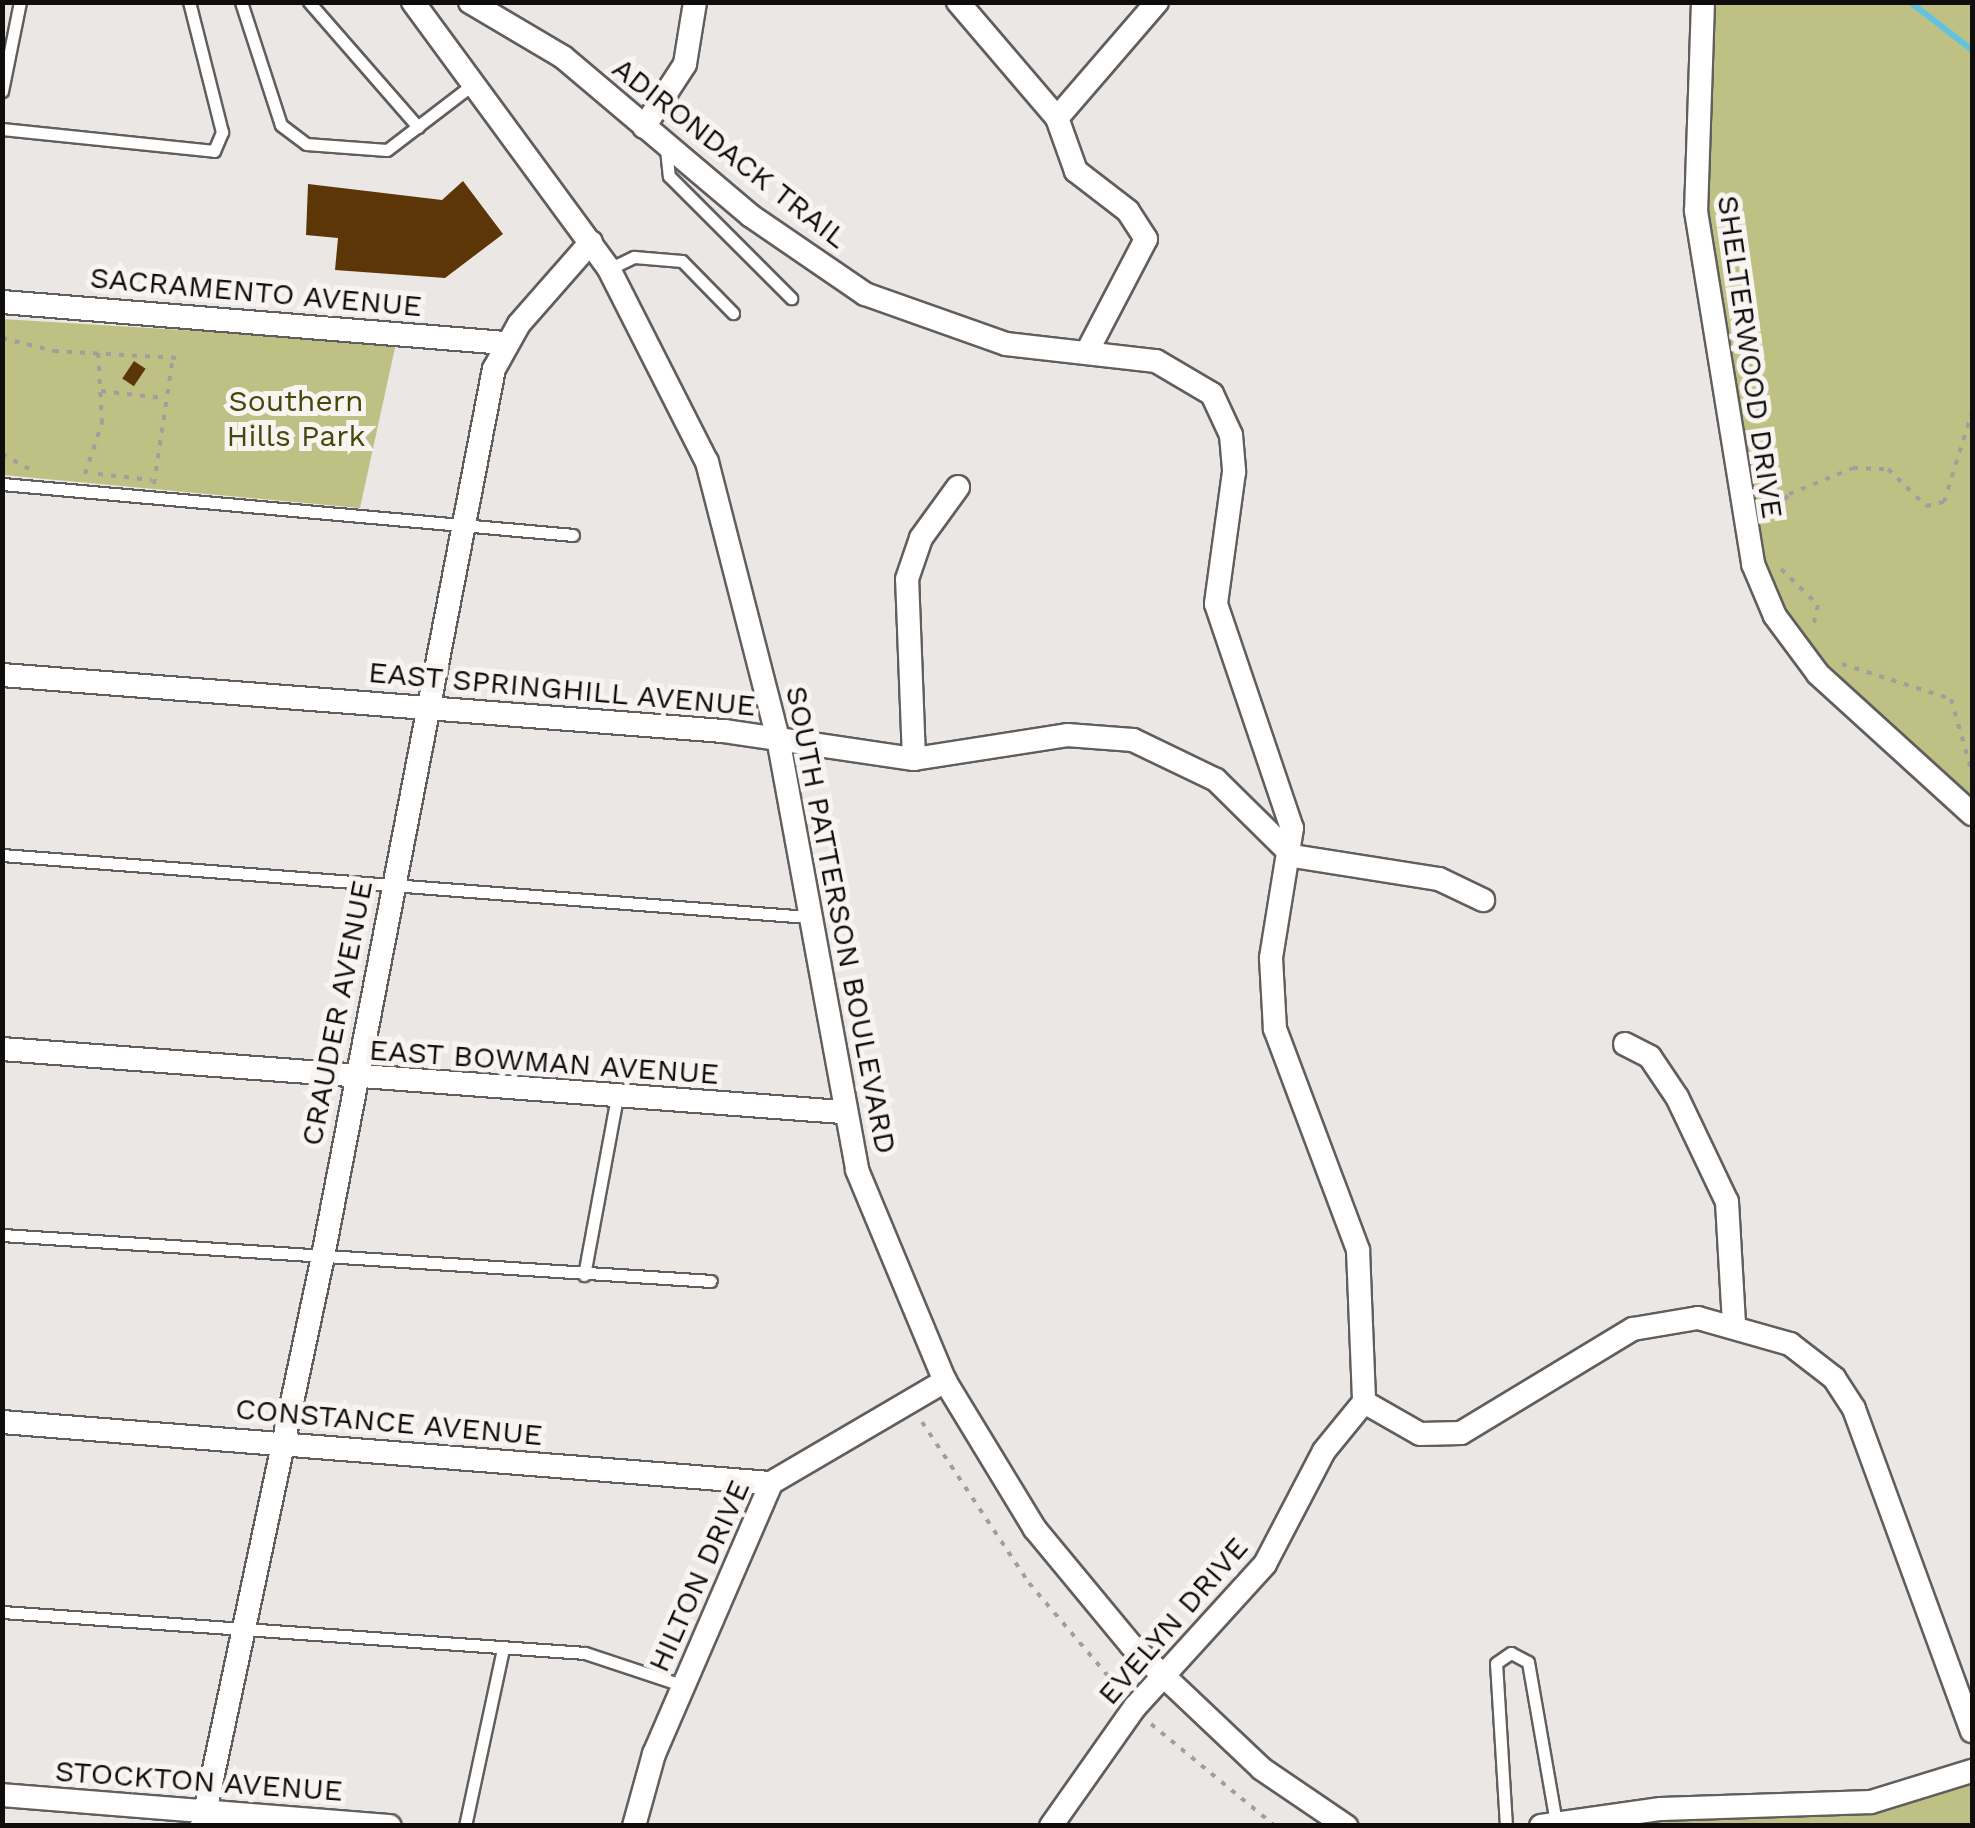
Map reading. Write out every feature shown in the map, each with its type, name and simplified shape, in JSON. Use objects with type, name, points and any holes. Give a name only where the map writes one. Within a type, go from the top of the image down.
[{"type":"street","name":"SOUTH PATTERSON BOULEVARD","points":[[413,2],[476,82],[609,268],[707,462],[778,738],[842,1112],[874,1226],[945,1381],[1034,1529],[1163,1678],[1262,1769],[1346,1826]]},
{"type":"street","name":"ADIRONDACK TRAIL","points":[[470,2],[562,57],[666,148],[817,264],[905,314],[1006,344],[1089,348],[1177,369],[1224,413],[1234,472],[1216,604],[1282,782],[1293,856],[1271,958],[1275,1029],[1358,1250],[1364,1402]]},
{"type":"street","points":[[644,127],[685,64],[695,2]]},
{"type":"street","points":[[958,2],[1057,118],[1076,172],[1128,210],[1146,240],[1089,348]]},
{"type":"street","points":[[1057,118],[1156,2]]},
{"type":"street","name":"SHELTERWOOD DRIVE","points":[[1703,2],[1696,211],[1753,564],[1775,616],[1818,674],[1972,814]]},
{"type":"street","name":"CRAUDER AVENUE","points":[[203,1818],[322,1261],[460,526],[505,343],[591,242]]},
{"type":"street","name":"SACRAMENTO AVENUE","points":[[2,302],[505,343]]},
{"type":"street","points":[[914,760],[907,578],[921,538],[958,487]]},
{"type":"street","name":"EAST SPRINGHILL AVENUE","points":[[2,675],[778,738],[797,749],[914,760],[1067,735],[1133,740],[1216,780],[1293,856]]},
{"type":"street","points":[[1293,856],[1440,880],[1483,900]]},
{"type":"street","points":[[1625,1044],[1650,1057],[1720,1185],[1734,1235],[1734,1323]]},
{"type":"street","name":"EAST BOWMAN AVENUE","points":[[2,1049],[842,1112]]},
{"type":"street","points":[[1364,1402],[1420,1434],[1461,1433],[1620,1334],[1698,1318],[1734,1323],[1790,1344],[1845,1394],[1972,1731]]},
{"type":"street","name":"HILTON DRIVE","points":[[634,1826],[684,1686],[772,1483],[945,1381]]},
{"type":"street","name":"EVELYN DRIVE","points":[[1050,1826],[1136,1707],[1266,1564],[1324,1451],[1364,1402]]},
{"type":"street","name":"CONSTANCE AVENUE","points":[[2,1422],[772,1483]]},
{"type":"street","points":[[1548,1824],[1711,1816],[1871,1802],[1972,1771]]},
{"type":"street","name":"STOCKTON AVENUE","points":[[2,1796],[203,1818],[390,1826]]},
{"type":"lane","points":[[2,91],[20,2]]},
{"type":"lane","points":[[2,129],[214,151],[222,132],[189,2]]},
{"type":"lane","points":[[242,2],[288,135],[376,153],[476,82]]},
{"type":"lane","points":[[309,2],[418,126]]},
{"type":"lane","points":[[666,148],[669,176],[791,298]]},
{"type":"lane","points":[[609,268],[634,257],[682,261],[733,314]]},
{"type":"lane","points":[[2,484],[573,535]]},
{"type":"lane","points":[[2,855],[390,891],[808,917]]},
{"type":"lane","points":[[584,1275],[617,1097]]},
{"type":"lane","points":[[2,1235],[322,1261],[711,1281]]},
{"type":"lane","points":[[2,1612],[585,1653],[684,1686]]},
{"type":"lane","points":[[465,1826],[503,1648]]},
{"type":"lane","points":[[1506,1826],[1496,1663],[1511,1653],[1528,1662],[1548,1824]]},
{"type":"path","points":[[2,338],[176,357],[164,398],[151,498]]},
{"type":"path","points":[[98,350],[100,431],[82,474],[155,480]]},
{"type":"path","points":[[101,391],[164,398]]},
{"type":"path","points":[[1766,526],[1788,494],[1853,468],[1888,469],[1926,506],[1944,502],[1972,412]]},
{"type":"path","points":[[2,454],[46,472]]},
{"type":"path","points":[[1774,565],[1818,605],[1813,637]]},
{"type":"path","points":[[1829,653],[1856,673],[1950,699],[1972,772]]},
{"type":"path","points":[[910,1400],[1029,1584],[1136,1707],[1275,1826]]},
{"type":"green space","points":[[1703,3],[1972,3],[1972,814],[1775,616],[1723,417],[1695,68]]},
{"type":"green space","name":"Southern Hills Park","points":[[2,319],[396,343],[360,508],[3,475]]},
{"type":"green space","points":[[1972,1771],[1972,1825],[1541,1826],[1837,1806]]},
{"type":"building","points":[[463,181],[503,234],[445,278],[335,270],[338,238],[306,235],[308,184],[442,200]]},
{"type":"building","points":[[134,361],[146,369],[134,386],[122,378]]},
{"type":"waterway","points":[[1910,2],[1972,50]]}]
